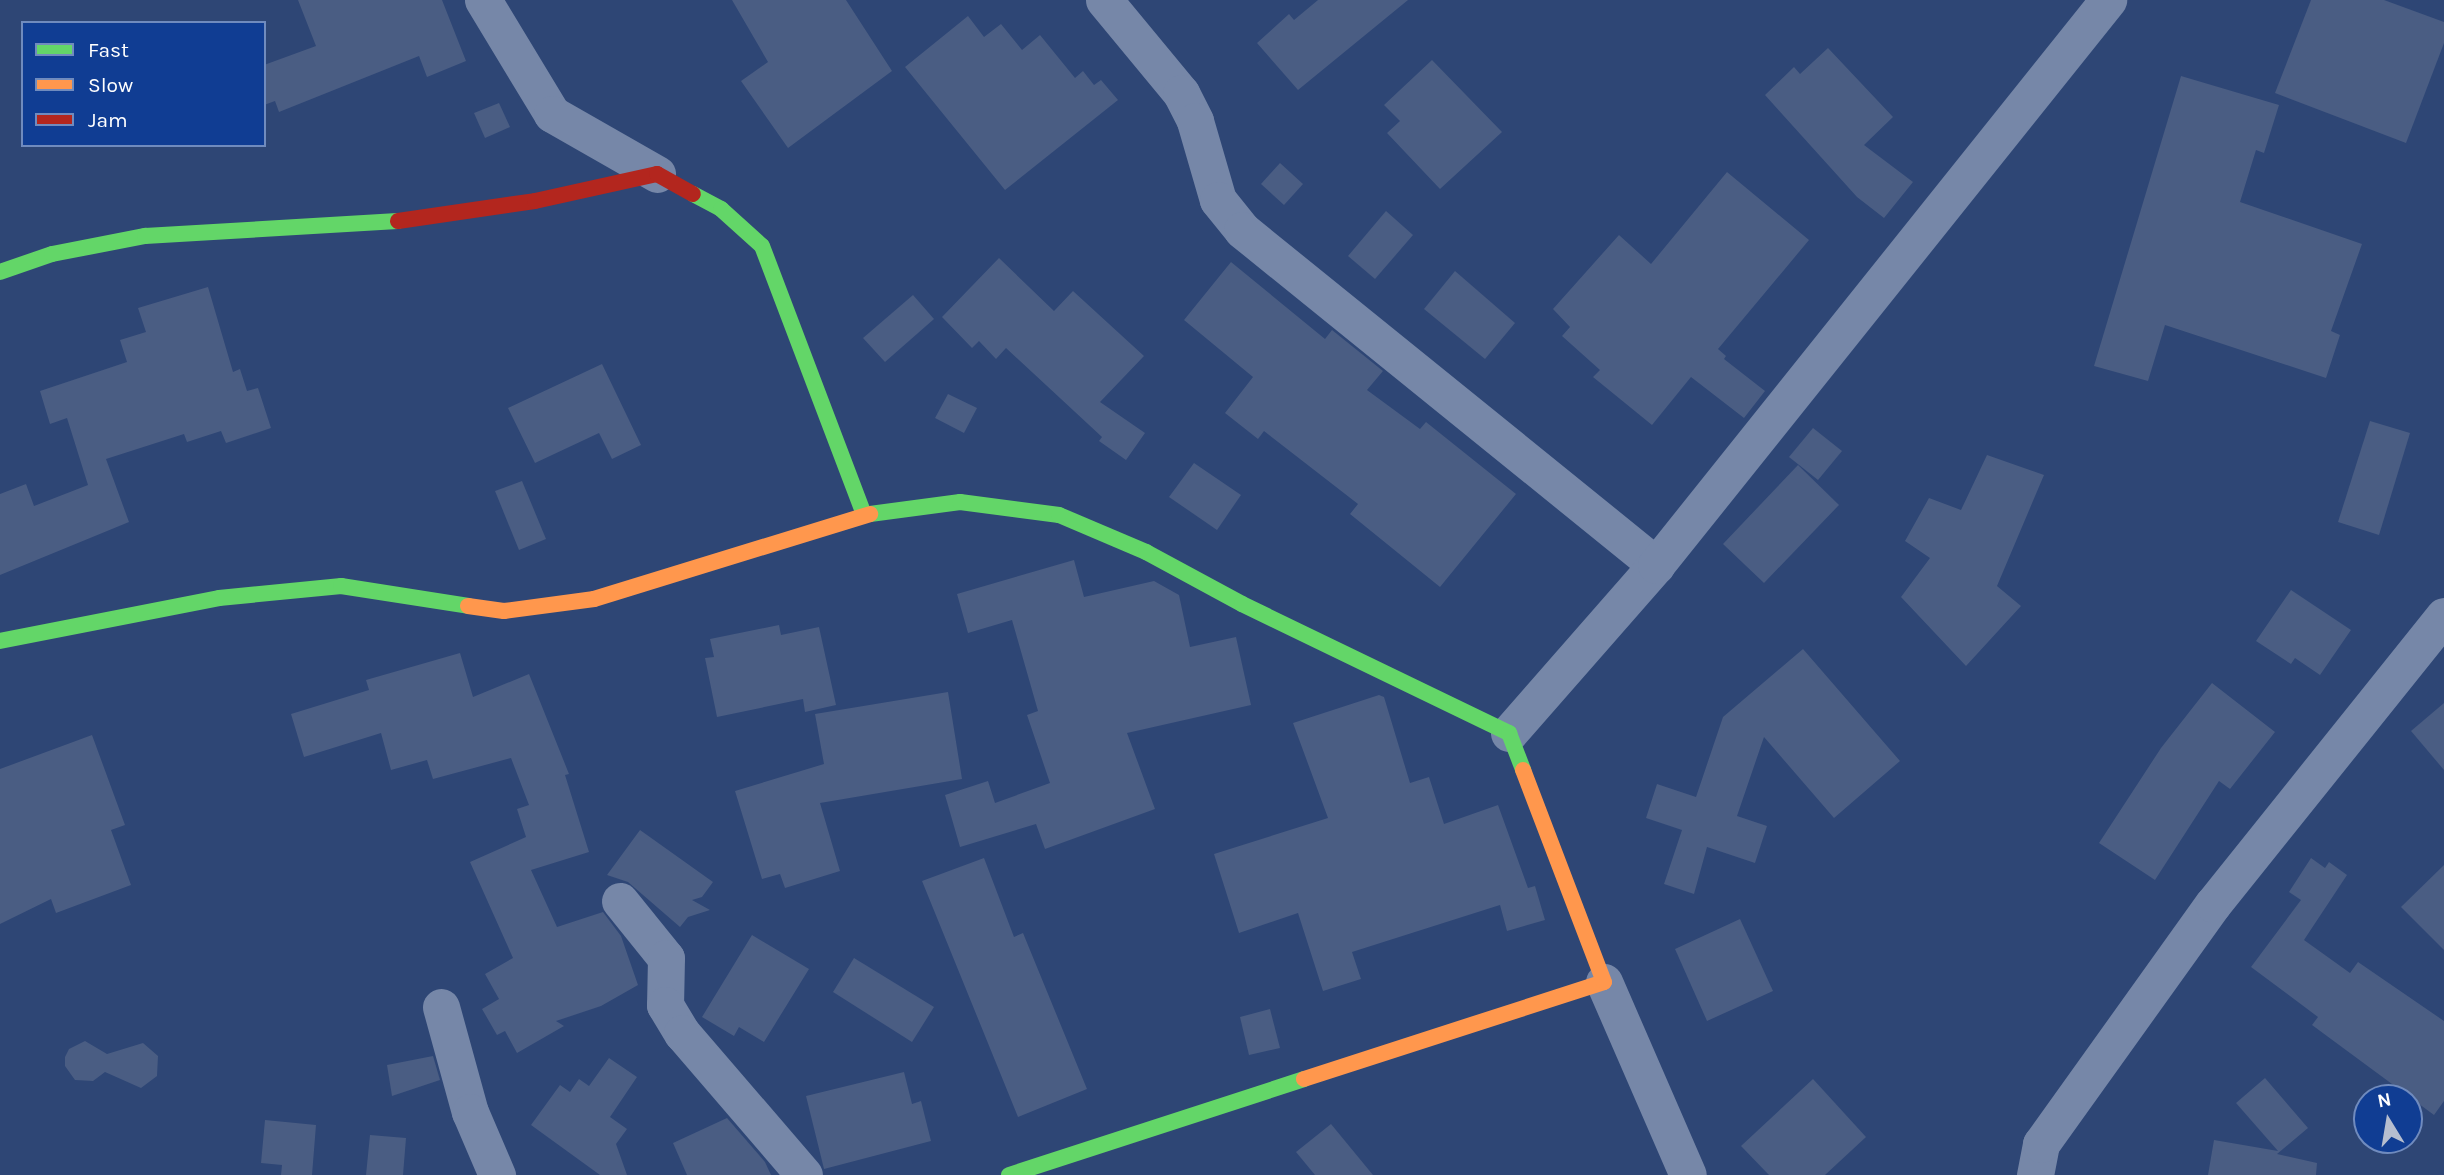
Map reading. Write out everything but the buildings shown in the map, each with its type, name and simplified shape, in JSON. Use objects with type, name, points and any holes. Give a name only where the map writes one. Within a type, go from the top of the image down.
[{"type":"street","points":[[483,0],[552,114],[721,209],[762,246],[864,515]]},
{"type":"street","points":[[1104,0],[1181,93],[1195,121],[1218,200],[1242,229],[1656,565]]},
{"type":"street","points":[[1509,733],[1656,565],[2094,5]]},
{"type":"street","points":[[0,272],[51,254],[145,236],[389,222],[535,201],[657,174]]},
{"type":"street","points":[[0,641],[219,598],[341,586],[504,611],[594,599],[864,515],[960,502],[1059,515],[1146,552],[1242,604],[1509,733],[1604,982],[1688,1175]]},
{"type":"street","points":[[2035,1175],[2041,1144],[2213,904],[2444,616]]},
{"type":"street","points":[[620,901],[666,958],[664,1005],[681,1033],[804,1175]]},
{"type":"street","points":[[1009,1175],[1604,982]]},
{"type":"street","points":[[441,1007],[470,1112],[496,1175]]},
{"type":"traffic: fast","points":[[693,194],[721,209],[762,246],[864,515]]},
{"type":"traffic: fast","points":[[0,272],[52,254],[145,236],[398,221]]},
{"type":"traffic: fast","points":[[870,514],[960,502],[1059,515],[1146,552],[1242,604],[1509,733],[1523,770]]},
{"type":"traffic: fast","points":[[0,641],[219,598],[341,586],[468,606]]},
{"type":"traffic: fast","points":[[1009,1175],[1304,1079]]},
{"type":"traffic: slow","points":[[468,606],[504,611],[594,599],[870,514]]},
{"type":"traffic: slow","points":[[1304,1079],[1604,982],[1523,770]]},
{"type":"traffic: jam","points":[[398,221],[535,201],[657,174],[693,194]]}]
